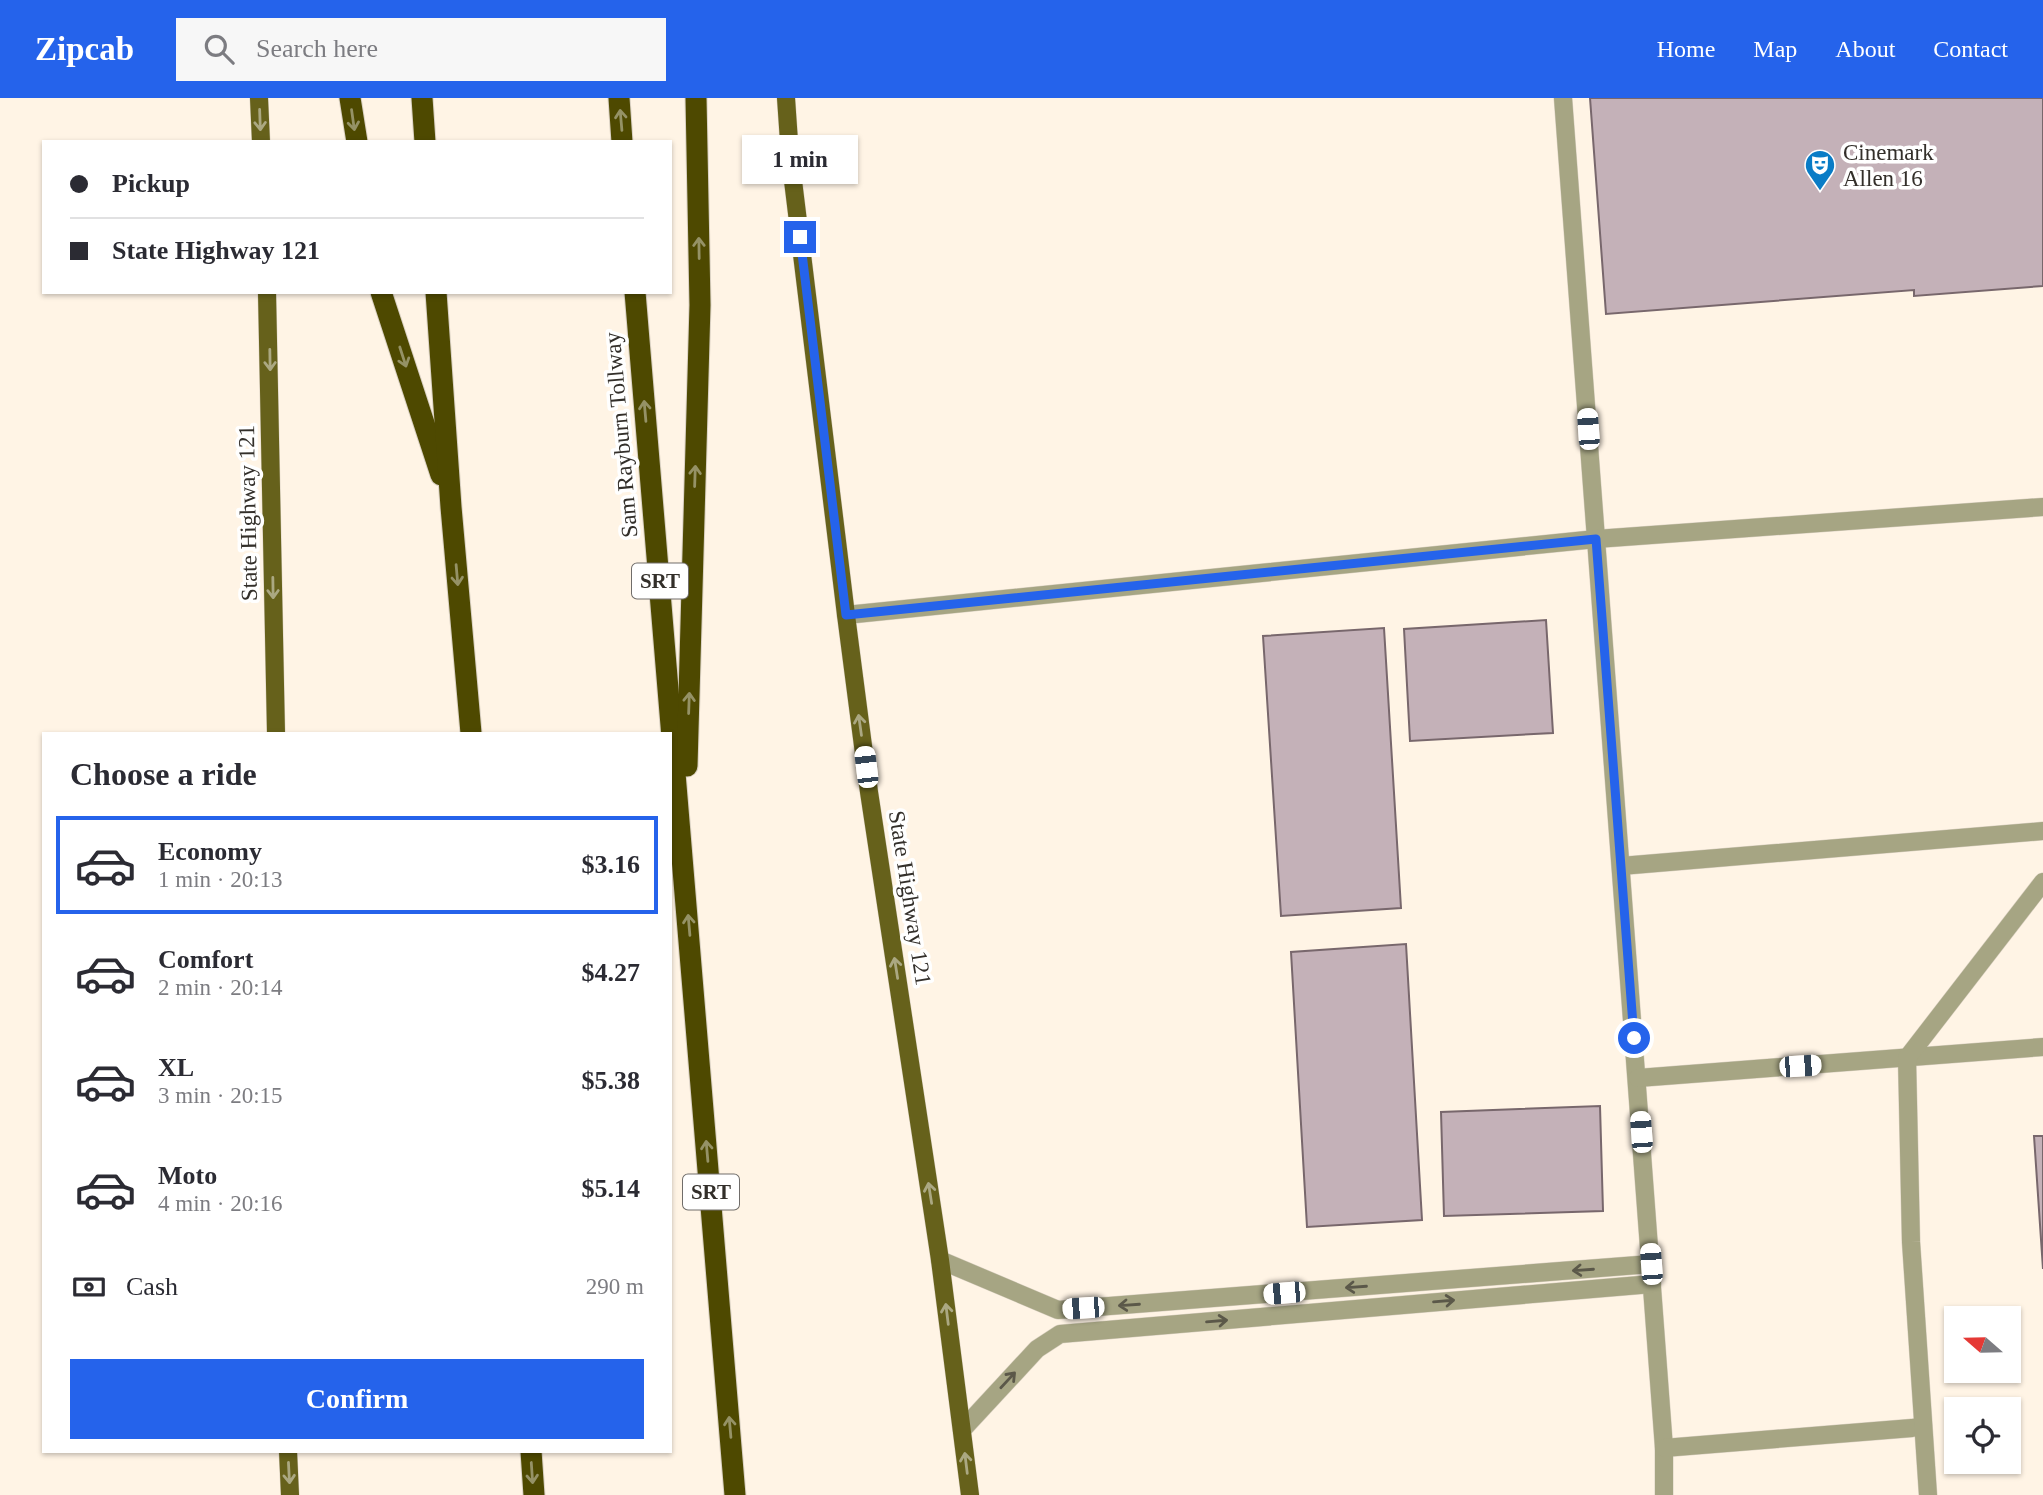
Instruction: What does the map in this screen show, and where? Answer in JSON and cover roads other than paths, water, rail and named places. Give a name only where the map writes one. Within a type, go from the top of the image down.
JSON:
[{"type":"highway","points":[[350,98],[356,140]]},
{"type":"highway","points":[[422,98],[425,140]]},
{"type":"highway","points":[[619,98],[622,140]]},
{"type":"highway","points":[[684,869],[700,304],[696,98]]},
{"type":"highway","points":[[383,294],[451,507]]},
{"type":"highway","points":[[436,294],[471,732]]},
{"type":"highway","name":"Sam Rayburn Tollway","points":[[635,294],[735,1495]]},
{"type":"highway","points":[[531,1453],[534,1495]]},
{"type":"main road","points":[[259,98],[261,140]]},
{"type":"main road","name":"State Highway 121","points":[[786,98],[790,156],[869,792],[940,1260],[970,1495]]},
{"type":"main road","name":"State Highway 121","points":[[267,294],[276,732]]},
{"type":"main road","points":[[288,1453],[290,1495]]},
{"type":"lane","points":[[1563,98],[1638,1079],[1664,1448],[1664,1495]]},
{"type":"lane","points":[[846,615],[1596,539],[2043,507]]},
{"type":"lane","points":[[1621,866],[2043,831]]},
{"type":"lane","points":[[1928,1495],[1911,1242],[1907,1058],[2043,882]]},
{"type":"lane","points":[[1638,1079],[2043,1047]]},
{"type":"lane","points":[[940,1260],[1058,1310],[1651,1264]]},
{"type":"lane","points":[[962,1430],[1037,1349],[1060,1334],[1652,1284]]},
{"type":"lane","points":[[1664,1448],[1923,1426]]},
{"type":"place","name":"Cinemark Allen 16","points":[[1820,192]]}]
